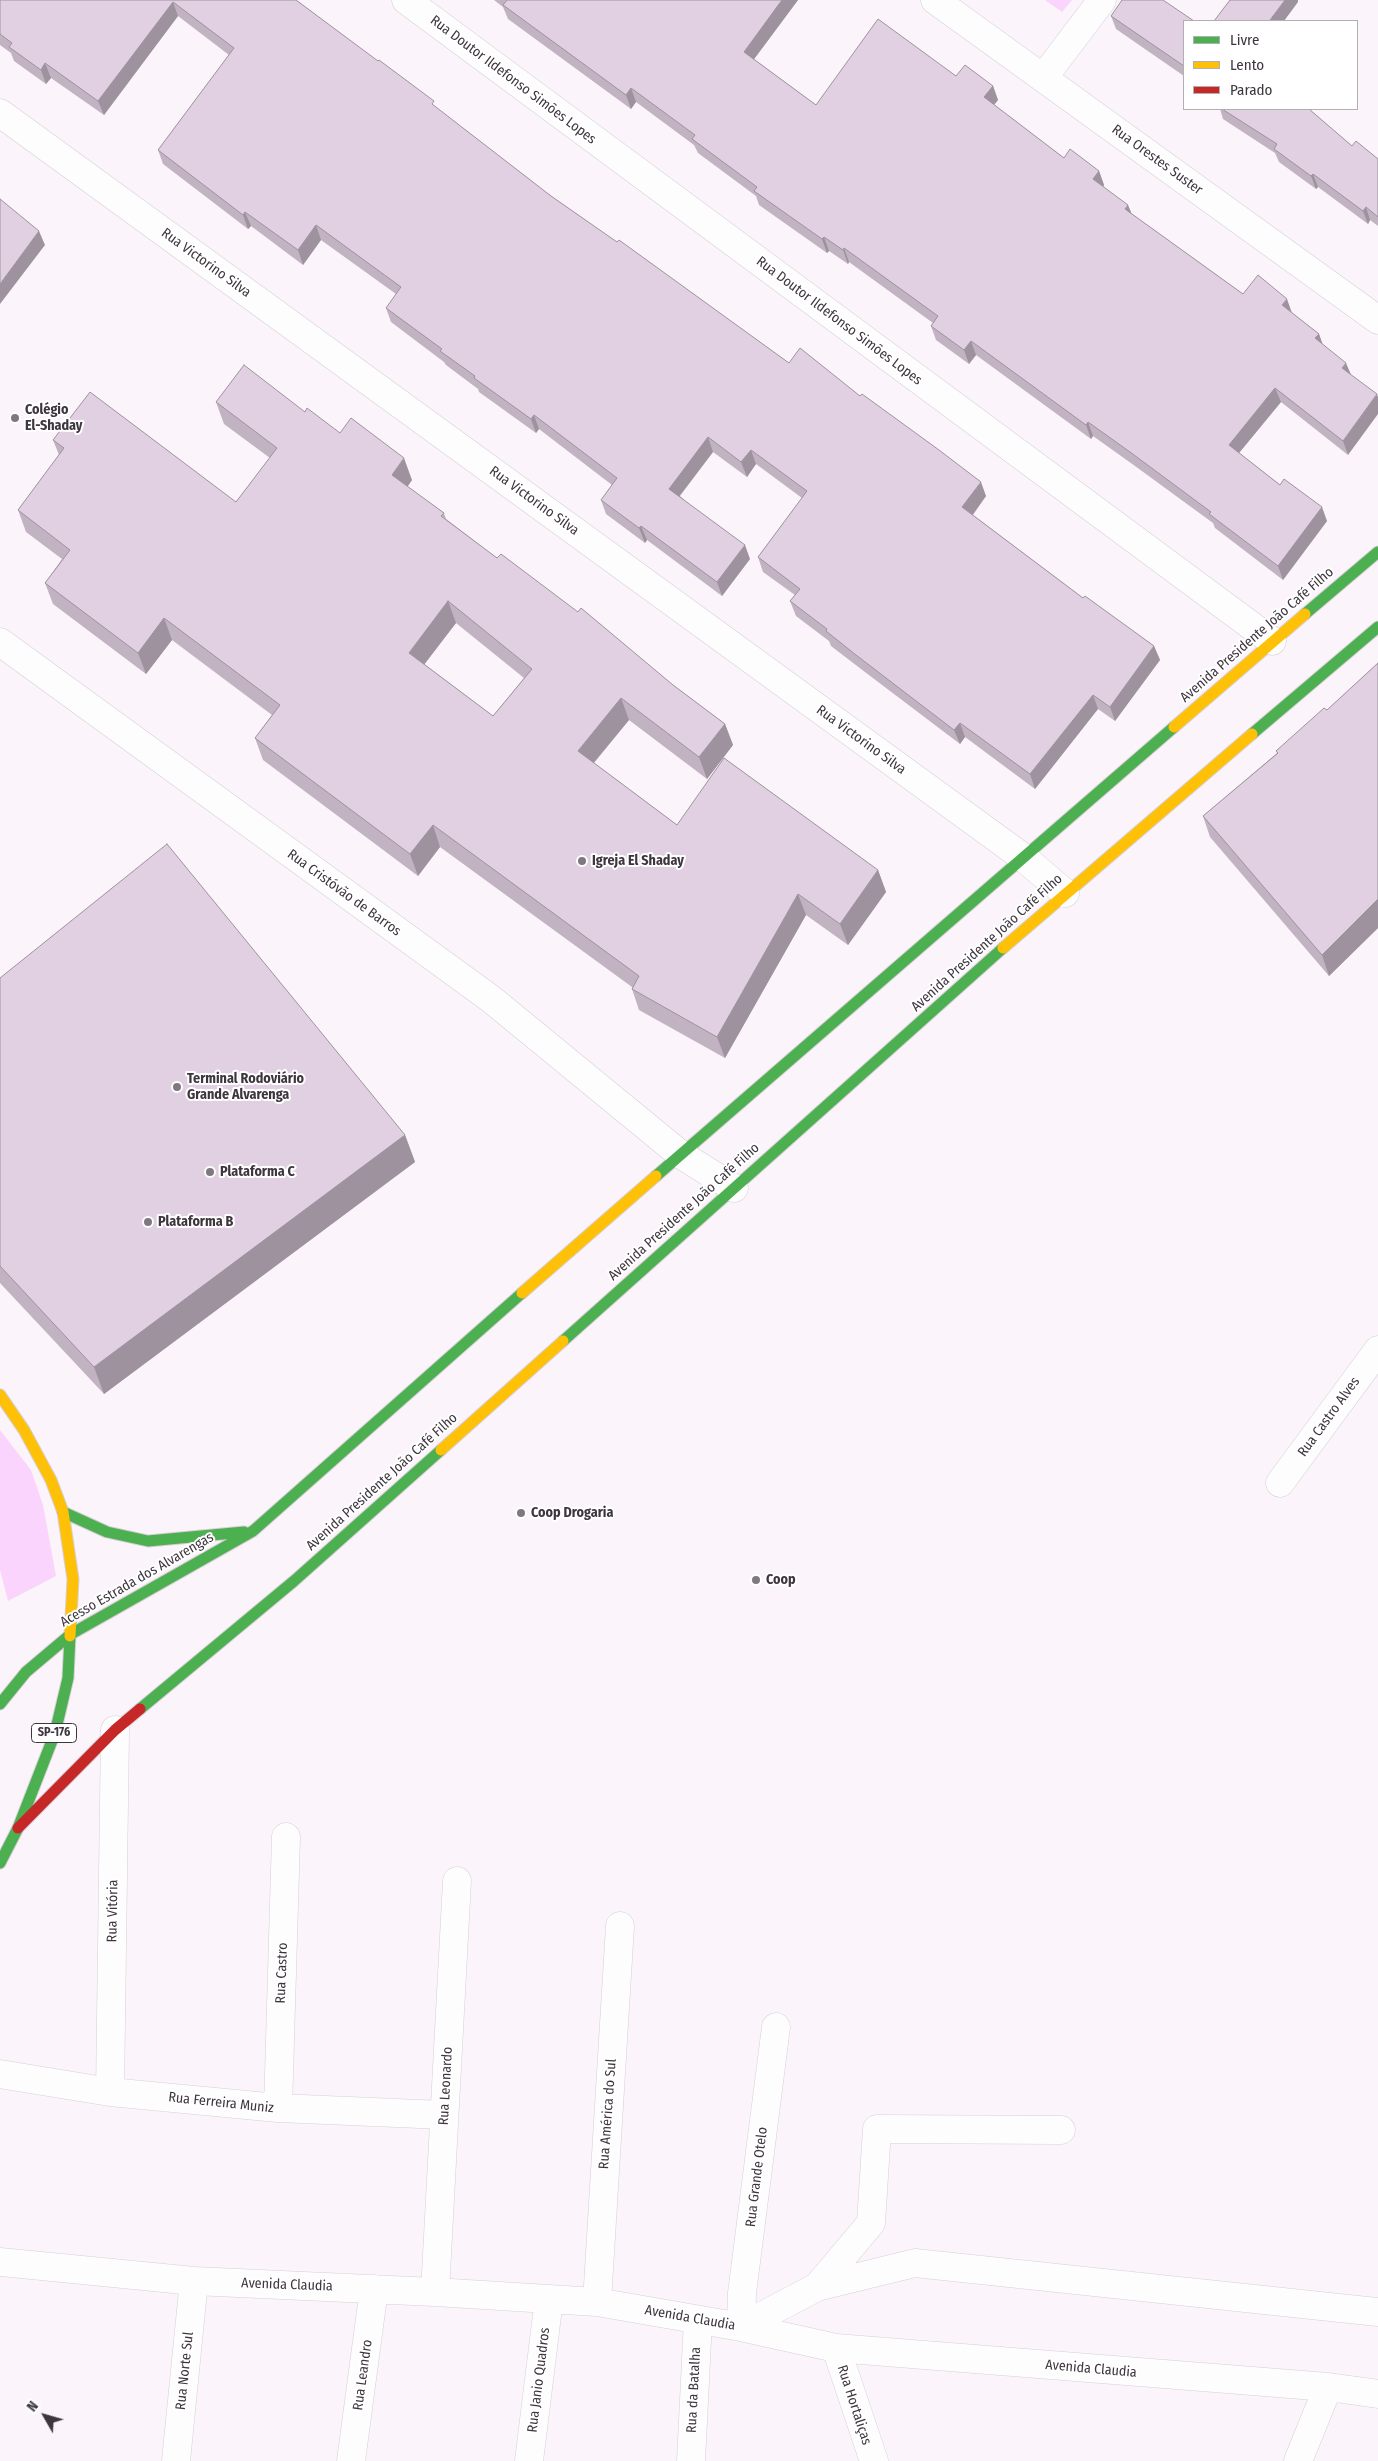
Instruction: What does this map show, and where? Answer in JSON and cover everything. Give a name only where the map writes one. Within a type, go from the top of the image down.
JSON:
[{"type":"main road","name":"Avenida Presidente João Café Filho","points":[[252,1531],[680,1154],[1024,858],[1272,641],[1378,552]]},
{"type":"main road","name":"Avenida Presidente João Café Filho","points":[[18,1828],[115,1730],[294,1580],[1065,893],[1378,627]]},
{"type":"main road","name":"SP-176","points":[[0,1395],[24,1430],[51,1480],[63,1512],[73,1579],[68,1678],[63,1705],[18,1828],[0,1863]]},
{"type":"main road","points":[[63,1512],[107,1532],[148,1541],[252,1531]]},
{"type":"main road","name":"Acesso Estrada dos Alvarengas","points":[[0,1704],[26,1672],[71,1634],[252,1531]]},
{"type":"street","name":"Rua Doutor Ildefonso Simões Lopes","points":[[406,0],[1272,641]]},
{"type":"street","name":"Rua Orestes Suster","points":[[935,0],[1378,320]]},
{"type":"street","points":[[1043,78],[1102,0]]},
{"type":"street","name":"Rua Victorino Silva","points":[[0,113],[1024,858],[1065,893]]},
{"type":"street","name":"Rua Cristóvão de Barros","points":[[0,642],[491,1000],[680,1154],[734,1188]]},
{"type":"street","name":"Rua Castro Alves","points":[[1280,1483],[1378,1350]]},
{"type":"street","name":"Rua Vitória","points":[[110,2092],[115,1730]]},
{"type":"street","name":"Rua Castro","points":[[278,2108],[286,1837]]},
{"type":"street","name":"Rua Leonardo","points":[[435,2292],[457,1880]]},
{"type":"street","name":"Rua América do Sul","points":[[597,2302],[620,1926]]},
{"type":"street","name":"Rua Grande Otelo","points":[[741,2327],[744,2283],[776,2027]]},
{"type":"street","name":"Rua Ferreira Muniz","points":[[0,2074],[110,2092],[278,2108],[444,2115]]},
{"type":"street","points":[[817,2287],[871,2223],[877,2129],[1060,2130]]},
{"type":"street","name":"Avenida Claudia","points":[[0,2262],[194,2281],[435,2292],[597,2302],[741,2327],[836,2348],[1328,2388],[1378,2394]]},
{"type":"street","points":[[741,2327],[817,2287],[915,2263],[1378,2312]]},
{"type":"street","name":"Rua Norte Sul","points":[[176,2461],[194,2281]]},
{"type":"street","name":"Rua Leandro","points":[[351,2461],[374,2289]]},
{"type":"street","name":"Rua Janio Quadros","points":[[528,2461],[548,2299]]},
{"type":"street","name":"Rua da Batalha","points":[[691,2461],[698,2320]]},
{"type":"street","name":"Rua Hortaliças","points":[[836,2348],[871,2458]]},
{"type":"street","points":[[1298,2461],[1328,2388]]},
{"type":"shaded area","points":[[1045,0],[1072,0],[1062,12]]},
{"type":"shaded area","points":[[0,1430],[31,1470],[43,1505],[56,1576],[8,1601],[0,1570]]},
{"type":"building","points":[[0,0],[296,0],[434,101],[432,104],[551,196],[617,242],[619,240],[789,363],[800,348],[860,396],[862,394],[939,450],[981,482],[962,507],[1083,598],[1085,596],[1154,646],[1110,707],[1093,695],[1030,774],[960,723],[954,730],[856,655],[826,631],[827,629],[790,601],[800,589],[758,557],[807,491],[751,450],[741,462],[708,437],[669,489],[745,545],[717,582],[641,526],[639,528],[601,500],[617,478],[534,415],[531,419],[474,378],[475,376],[440,351],[442,349],[386,308],[401,287],[316,225],[298,250],[245,212],[243,215],[158,150],[234,48],[173,2],[98,101],[45,63],[41,70],[9,47],[12,43],[0,34]]},
{"type":"building","points":[[507,0],[782,0],[744,52],[816,105],[878,19],[956,76],[965,65],[993,86],[984,97],[1064,158],[1070,149],[1099,171],[1093,179],[1128,205],[1125,209],[1243,294],[1258,275],[1287,299],[1282,305],[1319,334],[1315,338],[1346,363],[1342,368],[1377,394],[1343,441],[1275,388],[1229,445],[1280,485],[1284,479],[1322,507],[1278,566],[1209,514],[1211,512],[1130,452],[1088,422],[1086,425],[971,341],[964,350],[931,326],[938,316],[844,248],[843,250],[824,237],[822,239],[754,191],[757,187],[692,139],[695,135],[631,88],[626,95],[503,5]]},
{"type":"building","points":[[1122,0],[1163,0],[1193,20],[1183,20],[1183,65],[1111,16]]},
{"type":"building","points":[[1230,0],[1285,0],[1270,20],[1215,20]]},
{"type":"building","points":[[1224,110],[1310,110],[1352,146],[1356,141],[1378,159],[1378,217],[1366,207],[1363,211],[1313,174],[1311,176],[1274,149],[1277,144]]},
{"type":"building","points":[[0,199],[39,231],[0,284]]},
{"type":"building","points":[[244,365],[305,412],[307,408],[340,433],[351,418],[404,458],[392,475],[444,513],[441,516],[497,558],[501,554],[578,612],[581,608],[673,685],[725,724],[699,757],[621,698],[578,751],[677,825],[724,758],[878,870],[840,924],[798,894],[717,1037],[632,989],[639,976],[433,825],[410,854],[255,738],[280,705],[164,618],[138,653],[45,583],[70,550],[18,510],[64,448],[53,440],[90,392],[236,502],[277,448],[216,402]],"holes":[[[448,601],[532,669],[493,716],[409,653]]]},
{"type":"building","points":[[1378,663],[1378,899],[1322,955],[1203,816],[1278,753],[1276,751],[1324,708],[1327,710]]},
{"type":"building","name":"Terminal Rodoviário Grande Alvarenga","points":[[167,844],[405,1135],[94,1367],[0,1266],[0,978]]},
{"type":"traffic: fast","points":[[1305,614],[1378,552]]},
{"type":"traffic: fast","points":[[1252,734],[1378,627]]},
{"type":"traffic: fast","points":[[656,1176],[1174,727]]},
{"type":"traffic: fast","points":[[563,1341],[1003,948]]},
{"type":"traffic: fast","points":[[0,1704],[26,1672],[71,1634],[253,1531],[522,1293]]},
{"type":"traffic: fast","points":[[140,1709],[294,1581],[441,1450]]},
{"type":"traffic: fast","points":[[63,1512],[107,1532],[148,1541],[244,1532]]},
{"type":"traffic: fast","points":[[0,1863],[18,1828],[55,1733],[68,1678],[70,1636]]},
{"type":"traffic: slow","points":[[1174,727],[1305,614]]},
{"type":"traffic: slow","points":[[1003,948],[1252,734]]},
{"type":"traffic: slow","points":[[522,1293],[656,1176]]},
{"type":"traffic: slow","points":[[441,1450],[563,1341]]},
{"type":"traffic: slow","points":[[0,1395],[24,1430],[51,1480],[63,1512],[73,1579],[70,1636]]},
{"type":"traffic: jam","points":[[18,1828],[115,1730],[140,1709]]},
{"type":"place","name":"Colégio El-Shaday","points":[[15,418]]},
{"type":"place","name":"Igreja El Shaday","points":[[582,861]]},
{"type":"place","name":"Terminal Rodoviário Grande Alvarenga","points":[[177,1087]]},
{"type":"place","name":"Plataforma C","points":[[210,1172]]},
{"type":"place","name":"Plataforma B","points":[[148,1222]]},
{"type":"place","name":"Coop Drogaria","points":[[521,1513]]},
{"type":"place","name":"Coop","points":[[756,1580]]}]
